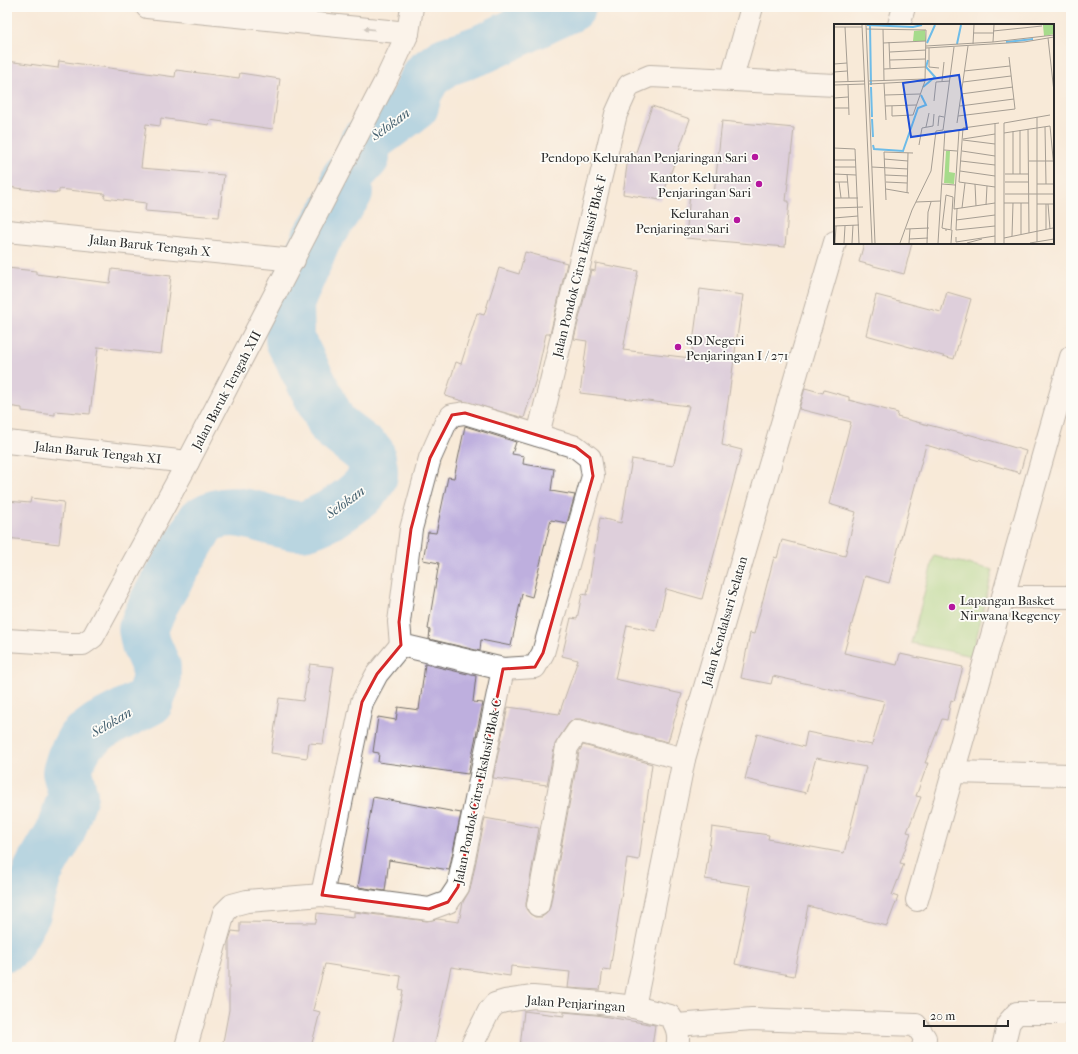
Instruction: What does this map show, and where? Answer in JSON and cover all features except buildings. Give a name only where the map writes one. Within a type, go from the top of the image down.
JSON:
[{"type":"street","points":[[147,7],[408,33]]},
{"type":"street","name":"Jalan Baruk Tengah XII","points":[[7,640],[83,644],[92,637],[188,462],[386,80],[408,33],[412,7]]},
{"type":"street","points":[[732,78],[752,7]]},
{"type":"street","points":[[899,24],[904,7]]},
{"type":"street","name":"Jalan Pondok Citra Ekslusif Blok F","points":[[538,435],[616,114],[629,85],[650,76],[732,78],[834,85]]},
{"type":"street","name":"Jalan Baruk Tengah X","points":[[7,231],[294,260]]},
{"type":"street","name":"Jalan Kendalsari Selatan","points":[[634,1007],[684,759],[834,244]]},
{"type":"street","points":[[917,900],[1070,365]]},
{"type":"street","points":[[322,895],[362,702],[377,674],[401,645],[399,622],[411,530],[430,458],[446,422],[452,415],[465,413],[576,446],[590,458],[593,476],[543,653],[535,667],[503,669],[401,645]]},
{"type":"street","name":"Jalan Baruk Tengah XI","points":[[7,442],[188,462]]},
{"type":"street","points":[[1003,597],[1071,597]]},
{"type":"street","name":"Jalan Pondok Citra Ekslusif Blok C","points":[[186,1047],[224,913],[232,905],[247,901],[322,895],[430,909],[448,902],[458,887],[503,669]]},
{"type":"street","points":[[538,905],[567,747],[578,731],[684,759]]},
{"type":"street","points":[[953,772],[1071,775]]},
{"type":"street","name":"Jalan Penjaringan","points":[[471,1047],[489,1011],[495,1004],[505,1001],[533,998],[634,1007],[670,1016],[677,1025]]},
{"type":"street","points":[[1003,1047],[1009,1022],[1017,1014],[1071,1013]]},
{"type":"street","points":[[677,1047],[677,1025],[752,1019],[916,1025],[925,1038],[923,1047]]},
{"type":"highlighted area","points":[[465,413],[576,447],[590,458],[593,476],[543,653],[535,667],[503,669],[458,887],[448,902],[429,909],[322,895],[362,702],[377,674],[401,645],[399,622],[411,529],[430,458],[452,415]]},
{"type":"green space","name":"Lapangan Basket Nirwana Regency","points":[[934,556],[993,570],[972,656],[911,643]]},
{"type":"waterway","name":"Selokan","points":[[7,946],[26,913],[38,871],[60,833],[73,795],[67,772],[71,759],[81,740],[100,726],[149,701],[156,682],[156,667],[146,644],[143,629],[154,603],[202,521],[214,515],[226,512],[250,514],[298,526],[307,525],[342,508],[363,491],[370,482],[373,475],[370,454],[333,425],[290,340],[289,303],[317,238],[348,192],[346,178],[365,157],[364,143],[414,106],[418,91],[427,75],[445,62],[482,49],[571,7]]},
{"type":"place","name":"Pendopo Kelurahan Penjaringan Sari","points":[[755,157]]},
{"type":"place","name":"Kantor Kelurahan Penjaringan Sari","points":[[759,184]]},
{"type":"place","name":"Kelurahan Penjaringan Sari","points":[[737,220]]},
{"type":"place","name":"SD Negeri Penjaringan I / 271","points":[[678,347]]},
{"type":"place","name":"Lapangan Basket Nirwana Regency","points":[[952,607]]}]
